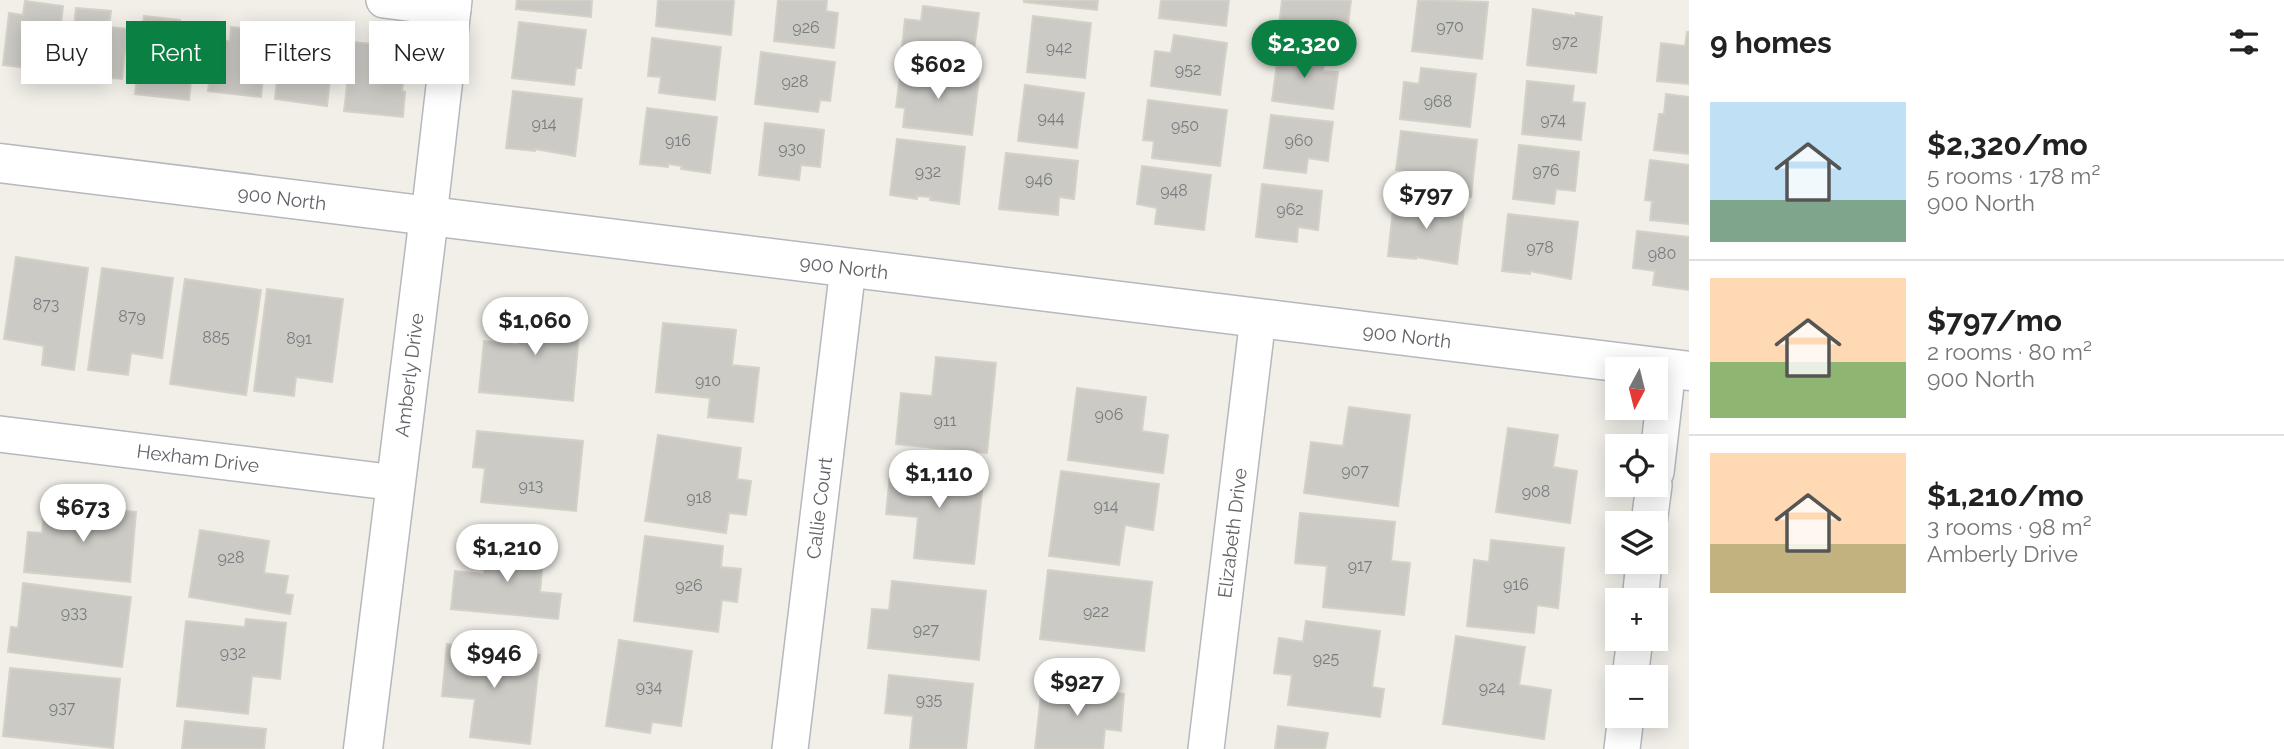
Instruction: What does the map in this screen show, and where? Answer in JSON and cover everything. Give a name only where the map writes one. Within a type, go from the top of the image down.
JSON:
[{"type":"street","points":[[384,0],[454,4]]},
{"type":"street","name":"Amberly Drive","points":[[363,749],[454,4]]},
{"type":"street","name":"900 North","points":[[0,163],[1679,370]]},
{"type":"street","name":"Callie Court","points":[[790,749],[848,268]]},
{"type":"street","name":"Elizabeth Drive","points":[[1206,749],[1258,318]]},
{"type":"street","points":[[1665,434],[1679,370]]},
{"type":"street","name":"Hexham Drive","points":[[0,434],[396,483]]},
{"type":"street","points":[[1622,749],[1625,728]]},
{"type":"building","points":[[517,0],[592,0],[591,17],[516,9]]},
{"type":"building","points":[[658,0],[734,0],[731,35],[656,26]]},
{"type":"building","points":[[778,0],[827,0],[826,11],[838,13],[834,48],[774,41]]},
{"type":"building","points":[[1024,0],[1098,0],[1097,10]]},
{"type":"building","points":[[1161,0],[1229,0],[1226,26],[1159,18]]},
{"type":"building","points":[[1282,0],[1351,0],[1346,42],[1278,34]]},
{"type":"building","points":[[1418,0],[1488,2],[1482,59],[1412,51]]},
{"type":"building","points":[[25,1],[63,6],[61,21],[21,21],[21,67],[3,65],[9,13],[23,15]]},
{"type":"building","points":[[923,6],[979,13],[972,65],[901,57],[905,19],[921,21]]},
{"type":"building","points":[[76,8],[111,11],[110,21],[75,21]]},
{"type":"building","points":[[1533,9],[1602,17],[1596,73],[1527,65]]},
{"type":"building","points":[[144,16],[180,20],[180,21],[143,21]]},
{"type":"building","points":[[1033,16],[1091,23],[1085,78],[1027,72]]},
{"type":"building","points":[[519,22],[586,30],[581,68],[576,68],[574,85],[512,78]]},
{"type":"building","points":[[112,27],[126,29],[122,79],[112,78]]},
{"type":"building","points":[[231,27],[240,28],[240,84],[262,84],[261,97],[208,91],[209,84],[226,84],[226,41],[230,41]]},
{"type":"building","points":[[1687,32],[1689,84],[1657,81],[1661,43],[1685,46]]},
{"type":"building","points":[[1174,35],[1227,43],[1220,95],[1151,86],[1155,51],[1171,53]]},
{"type":"building","points":[[652,38],[721,47],[715,100],[659,93],[661,77],[648,76]]},
{"type":"building","points":[[355,42],[369,44],[369,84],[403,84],[403,117],[344,111],[347,84],[355,84]]},
{"type":"building","points":[[1279,48],[1325,54],[1323,71],[1338,72],[1333,109],[1272,101]]},
{"type":"building","points":[[761,52],[835,62],[830,101],[820,100],[818,112],[755,104]]},
{"type":"building","points":[[1421,68],[1476,74],[1470,127],[1400,119],[1404,82],[1419,84]]},
{"type":"building","points":[[901,69],[979,78],[972,135],[903,127],[905,108],[896,107]]},
{"type":"building","points":[[1527,81],[1574,86],[1572,102],[1585,103],[1581,140],[1522,134]]},
{"type":"building","points":[[136,84],[191,84],[189,100],[135,94]]},
{"type":"building","points":[[277,84],[330,84],[327,106],[275,99]]},
{"type":"building","points":[[1025,85],[1084,93],[1077,148],[1018,141]]},
{"type":"building","points":[[513,91],[582,99],[575,156],[535,149],[506,148]]},
{"type":"building","points":[[1666,94],[1689,97],[1689,154],[1654,150],[1659,114],[1664,114]]},
{"type":"building","points":[[1148,100],[1227,110],[1220,166],[1152,158],[1154,141],[1143,140]]},
{"type":"building","points":[[647,108],[717,117],[710,173],[681,169],[682,166],[668,164],[668,167],[640,164]]},
{"type":"building","points":[[1271,115],[1333,122],[1328,161],[1308,158],[1306,173],[1264,168]]},
{"type":"building","points":[[765,123],[824,130],[820,167],[801,165],[799,180],[759,175]]},
{"type":"building","points":[[1401,131],[1477,140],[1471,197],[1401,189],[1403,171],[1396,170]]},
{"type":"building","points":[[897,139],[965,147],[959,204],[930,200],[931,197],[917,196],[917,199],[890,195]]},
{"type":"building","points":[[1519,145],[1579,152],[1575,191],[1556,189],[1554,204],[1513,199]]},
{"type":"building","points":[[1006,153],[1078,161],[1074,199],[1059,197],[1058,215],[999,209]]},
{"type":"building","points":[[1650,160],[1689,165],[1689,224],[1650,220],[1652,201],[1645,200]]},
{"type":"building","points":[[1142,166],[1211,175],[1204,230],[1155,224],[1157,208],[1137,204]]},
{"type":"building","points":[[1262,184],[1322,191],[1318,230],[1298,227],[1297,242],[1256,237]]},
{"type":"building","points":[[1394,199],[1464,208],[1457,264],[1416,257],[1388,256]]},
{"type":"building","points":[[1508,214],[1578,222],[1571,279],[1530,271],[1530,274],[1502,271]]},
{"type":"building","points":[[1637,231],[1689,237],[1689,290],[1653,285],[1655,271],[1633,268]]},
{"type":"building","points":[[16,257],[88,268],[74,370],[42,365],[44,346],[4,339]]},
{"type":"building","points":[[102,268],[173,278],[162,358],[131,353],[128,375],[88,370]]},
{"type":"building","points":[[185,279],[261,290],[246,395],[170,384]]},
{"type":"building","points":[[267,289],[343,299],[332,382],[296,377],[294,396],[254,391]]},
{"type":"building","points":[[521,306],[581,312],[573,401],[479,392],[484,341],[518,345]]},
{"type":"building","points":[[663,323],[736,330],[732,365],[759,368],[753,422],[708,417],[710,398],[656,392]]},
{"type":"building","points":[[936,357],[996,363],[987,453],[896,444],[901,393],[932,396]]},
{"type":"building","points":[[1077,388],[1146,397],[1142,431],[1168,435],[1163,473],[1068,460]]},
{"type":"building","points":[[1349,407],[1410,415],[1398,506],[1304,493],[1311,442],[1343,446]]},
{"type":"building","points":[[1508,428],[1558,435],[1553,467],[1577,471],[1570,523],[1496,512]]},
{"type":"building","points":[[477,431],[583,441],[576,511],[481,502],[485,468],[473,467]]},
{"type":"building","points":[[658,435],[741,448],[737,479],[751,481],[746,515],[729,513],[726,533],[645,521]]},
{"type":"building","points":[[891,465],[984,474],[974,564],[914,558],[918,517],[886,514]]},
{"type":"building","points":[[1061,471],[1159,484],[1153,530],[1125,525],[1119,565],[1049,556]]},
{"type":"building","points":[[45,504],[136,512],[130,582],[24,572],[28,532],[42,533]]},
{"type":"building","points":[[1300,513],[1395,522],[1391,561],[1410,563],[1404,615],[1323,607],[1327,566],[1295,563]]},
{"type":"building","points":[[200,530],[269,541],[264,573],[288,576],[285,594],[293,595],[290,614],[189,597]]},
{"type":"building","points":[[645,536],[723,546],[721,567],[741,569],[737,602],[722,600],[718,632],[634,621]]},
{"type":"building","points":[[1491,540],[1564,548],[1558,608],[1537,605],[1534,633],[1467,626],[1474,560],[1489,562]]},
{"type":"building","points":[[487,542],[544,548],[540,592],[561,594],[558,619],[451,609],[455,571],[484,574]]},
{"type":"building","points":[[1048,570],[1152,582],[1144,651],[1040,639]]},
{"type":"building","points":[[892,581],[986,591],[979,660],[868,648],[872,609],[889,610]]},
{"type":"building","points":[[23,583],[131,597],[122,667],[8,652],[11,627],[18,628]]},
{"type":"building","points":[[246,619],[286,623],[280,679],[252,676],[248,714],[177,706],[186,621],[245,627]]},
{"type":"building","points":[[1306,621],[1380,631],[1372,687],[1384,689],[1380,717],[1288,705],[1292,675],[1274,673],[1279,638],[1303,642]]},
{"type":"building","points":[[1456,636],[1525,647],[1519,685],[1551,690],[1544,739],[1443,724]]},
{"type":"building","points":[[619,640],[692,651],[681,726],[652,722],[650,733],[606,726]]},
{"type":"building","points":[[447,644],[540,655],[530,744],[470,737],[475,699],[442,696]]},
{"type":"building","points":[[10,668],[120,679],[113,748],[3,736]]},
{"type":"building","points":[[889,675],[973,684],[966,749],[910,749],[913,716],[885,713]]},
{"type":"building","points":[[1042,685],[1124,694],[1121,731],[1105,729],[1103,749],[1035,749]]},
{"type":"building","points":[[185,721],[266,729],[264,749],[182,749]]},
{"type":"building","points":[[1278,726],[1328,733],[1325,749],[1275,749]]}]
